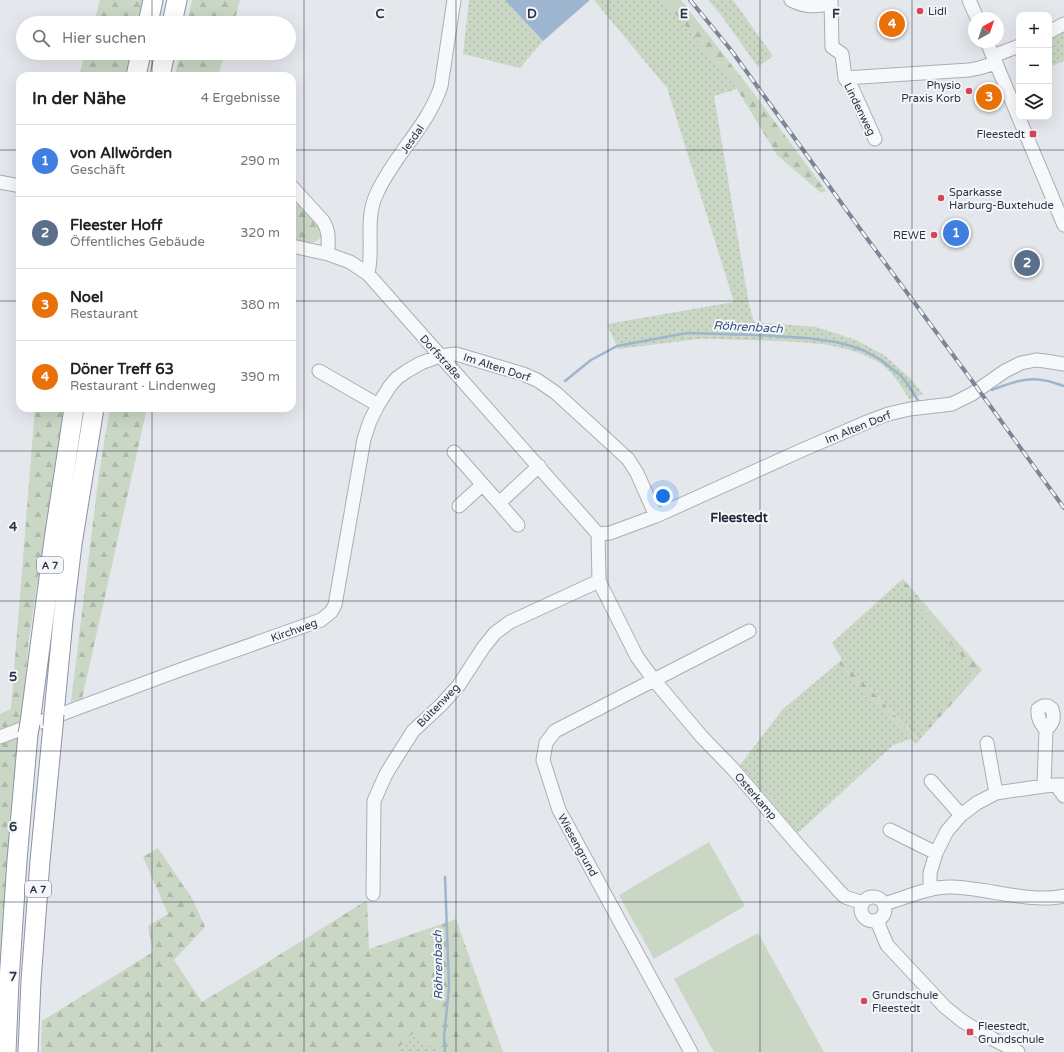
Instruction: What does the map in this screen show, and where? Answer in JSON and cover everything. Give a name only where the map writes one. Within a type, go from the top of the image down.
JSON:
[{"type":"highway","points":[[150,16],[153,0]]},
{"type":"highway","points":[[174,16],[178,0]]},
{"type":"highway","points":[[137,72],[139,60]]},
{"type":"highway","points":[[161,72],[163,60]]},
{"type":"highway","name":"A 7","points":[[6,1052],[17,860],[29,728],[53,548],[73,412]]},
{"type":"highway","name":"A 7","points":[[28,1052],[31,981],[63,620],[93,412]]},
{"type":"street","name":"Jesdal","points":[[368,274],[370,258],[370,213],[376,194],[387,174],[430,113],[438,98],[454,0]]},
{"type":"street","points":[[791,0],[801,5],[810,6],[831,2]]},
{"type":"street","points":[[972,1],[975,12]]},
{"type":"street","name":"Lindenweg","points":[[831,2],[832,47],[842,54],[845,78],[852,88],[876,139]]},
{"type":"street","points":[[1052,30],[1064,24]]},
{"type":"street","points":[[989,48],[1059,198],[1064,225]]},
{"type":"street","name":"Lindenweg","points":[[845,78],[969,70],[979,68],[1016,48]]},
{"type":"street","points":[[0,182],[16,185]]},
{"type":"street","points":[[296,191],[327,227],[328,254]]},
{"type":"street","name":"Dorfstraße","points":[[296,247],[328,254],[350,262],[368,274],[598,534]]},
{"type":"street","name":"Im Alten Dorf","points":[[440,356],[456,354],[523,374],[537,380],[556,393],[628,459],[637,473],[656,516]]},
{"type":"street","name":"Kirchweg","points":[[0,736],[321,620],[332,612],[335,605],[364,439],[370,421],[378,405],[397,378],[421,363],[440,356]]},
{"type":"street","name":"Im Alten Dorf","points":[[598,534],[610,533],[656,516],[888,414],[910,409],[952,404],[972,394],[1005,371],[1021,363],[1036,360],[1048,361],[1063,365]]},
{"type":"street","points":[[319,372],[378,405]]},
{"type":"street","points":[[454,452],[518,525]]},
{"type":"street","points":[[499,503],[539,466]]},
{"type":"street","points":[[459,506],[482,485]]},
{"type":"street","name":"Osterkamp","points":[[598,534],[599,581],[637,656],[654,680],[702,737],[734,770],[839,891],[845,896],[863,903]]},
{"type":"street","name":"Bültenweg","points":[[373,894],[374,801],[386,774],[413,731],[442,705],[459,685],[494,633],[510,622],[599,581]]},
{"type":"street","points":[[654,680],[749,631]]},
{"type":"street","name":"Wiesengrund","points":[[654,680],[555,731],[546,743],[543,760],[559,810],[691,1052]]},
{"type":"street","points":[[1046,730],[1055,785],[1064,796]]},
{"type":"street","points":[[987,743],[996,793]]},
{"type":"street","points":[[930,782],[961,815]]},
{"type":"street","points":[[930,890],[930,873],[936,853],[947,830],[961,815],[977,803],[996,793],[1055,785]]},
{"type":"street","points":[[890,830],[936,853]]},
{"type":"street","points":[[884,904],[930,890],[950,887],[972,888],[1029,898],[1058,898],[1064,896]]},
{"type":"street","points":[[876,897],[884,904],[884,914],[877,921],[870,921],[864,917],[861,910],[866,899],[876,897]]},
{"type":"street","points":[[877,921],[887,945],[945,1007],[967,1024],[1018,1052]]},
{"type":"green space","points":[[100,0],[143,0],[140,16],[96,16]]},
{"type":"green space","points":[[192,0],[240,0],[236,16],[189,16]]},
{"type":"green space","points":[[469,0],[505,0],[543,41],[520,68],[463,54]]},
{"type":"green space","points":[[594,0],[664,0],[737,89],[714,96],[749,305],[754,322],[816,327],[856,340],[884,355],[911,379],[923,394],[909,399],[896,379],[883,365],[864,355],[832,346],[798,342],[705,339],[618,349],[607,324],[734,302],[667,88]]},
{"type":"green space","points":[[664,0],[681,0],[752,91],[826,191],[821,193],[777,155],[737,89]]},
{"type":"green space","points":[[708,0],[733,0],[773,56],[758,67],[721,15]]},
{"type":"green space","points":[[1064,31],[1064,61],[1052,66],[1052,48],[1052,37]]},
{"type":"green space","points":[[83,60],[129,60],[126,72],[80,72]]},
{"type":"green space","points":[[178,60],[223,60],[219,72],[176,72]]},
{"type":"green space","points":[[301,201],[320,222],[322,235],[316,241],[308,243],[296,240],[296,205]]},
{"type":"green space","points":[[35,412],[63,412],[29,638],[0,974],[0,714],[11,709]]},
{"type":"green space","points":[[109,412],[146,412],[82,699],[71,702],[99,473]]},
{"type":"green space","points":[[903,579],[982,670],[916,744],[838,663],[842,659],[917,739],[975,672],[899,582]]},
{"type":"green space","points":[[899,582],[975,672],[918,739],[842,659],[832,643]]},
{"type":"green space","points":[[838,663],[911,739],[893,745],[798,833],[740,765],[783,709]]},
{"type":"green space","points":[[709,842],[745,906],[654,959],[619,895]]},
{"type":"green space","points":[[158,848],[193,900],[205,927],[174,960],[202,1002],[367,900],[369,949],[456,919],[503,1052],[439,1052],[413,1033],[394,1052],[41,1052],[42,1021],[153,952],[148,926],[168,914],[143,857]]},
{"type":"green space","points":[[758,933],[824,1052],[714,1052],[674,979]]},
{"type":"green space","points":[[413,1032],[439,1052],[394,1052]]},
{"type":"water","points":[[505,0],[590,0],[543,41]]},
{"type":"waterway","name":"Röhrenbach","points":[[565,381],[591,360],[617,346],[687,333],[807,338],[836,342],[851,346],[865,351],[881,360],[900,375],[919,402]]},
{"type":"waterway","name":"Röhrenbach","points":[[992,390],[1004,385],[1029,379],[1045,380],[1064,386]]},
{"type":"waterway","name":"Röhrenbach","points":[[445,877],[449,987],[444,1037],[445,1052]]},
{"type":"railway","points":[[690,0],[731,50],[1064,508]]},
{"type":"place","name":"Lidl","points":[[920,11]]},
{"type":"place","name":"Döner Treff 63","points":[[892,24]]},
{"type":"place","name":"Physio Praxis Korb","points":[[969,91]]},
{"type":"place","name":"Noel","points":[[989,97]]},
{"type":"place","name":"Fleestedt","points":[[1033,134]]},
{"type":"place","name":"Sparkasse Harburg-Buxtehude","points":[[941,198]]},
{"type":"place","name":"von Allwörden","points":[[956,233]]},
{"type":"place","name":"REWE","points":[[934,235]]},
{"type":"place","name":"Fleester Hoff","points":[[1027,263]]},
{"type":"place","name":"Grundschule Fleestedt","points":[[864,1001]]},
{"type":"place","name":"Fleestedt, Grundschule","points":[[970,1032]]},
{"type":"district","name":"Fleestedt","points":[[739,517]]}]
